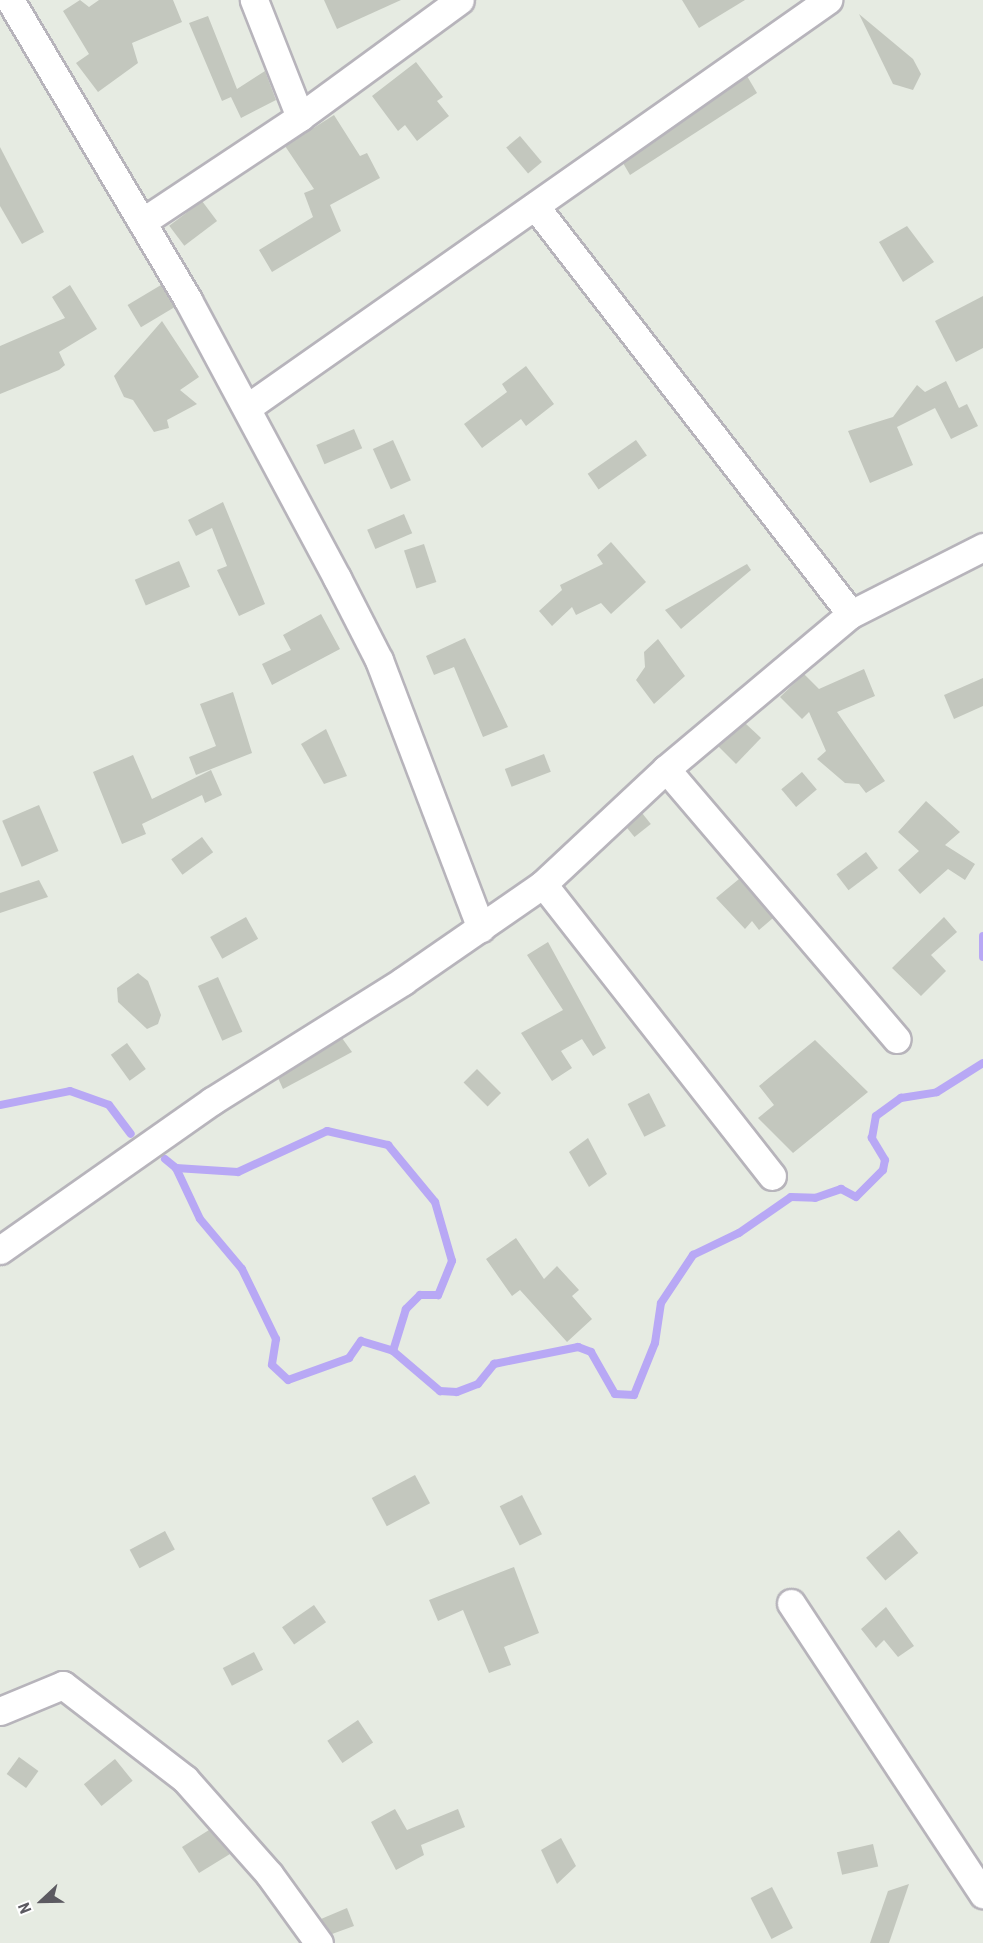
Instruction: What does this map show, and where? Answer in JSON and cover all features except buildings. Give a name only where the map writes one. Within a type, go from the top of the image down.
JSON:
[{"type":"street","points":[[10,0],[142,222],[248,407],[379,660],[481,928]]},
{"type":"street","points":[[254,0],[300,117]]},
{"type":"street","points":[[142,222],[300,117],[460,0]]},
{"type":"street","points":[[248,407],[828,0]]},
{"type":"street","points":[[535,206],[851,614]]},
{"type":"street","points":[[0,1250],[212,1101],[481,928],[543,884],[666,769],[851,614],[983,547]]},
{"type":"street","points":[[666,769],[897,1039]]},
{"type":"street","points":[[543,884],[772,1176]]},
{"type":"street","points":[[791,1603],[983,1894]]},
{"type":"street","points":[[0,1711],[63,1685],[185,1779],[270,1874],[320,1943]]},
{"type":"waterway","points":[[983,936],[983,957]]},
{"type":"waterway","points":[[176,1168],[238,1172],[327,1131],[388,1145],[435,1202],[452,1261],[438,1295],[420,1295],[406,1309],[393,1351],[440,1391],[457,1392],[478,1384],[494,1364],[578,1347],[591,1352],[615,1394],[634,1395],[655,1343],[661,1303],[693,1255],[739,1233],[791,1197],[815,1198],[841,1189],[856,1197],[883,1170],[885,1160],[872,1138],[876,1116],[901,1098],[937,1092],[983,1063]]},
{"type":"waterway","points":[[0,1105],[70,1091],[109,1105],[131,1134]]},
{"type":"waterway","points":[[165,1159],[176,1168],[200,1219],[242,1269],[276,1339],[272,1365],[288,1380],[349,1358],[361,1341],[393,1351]]}]
